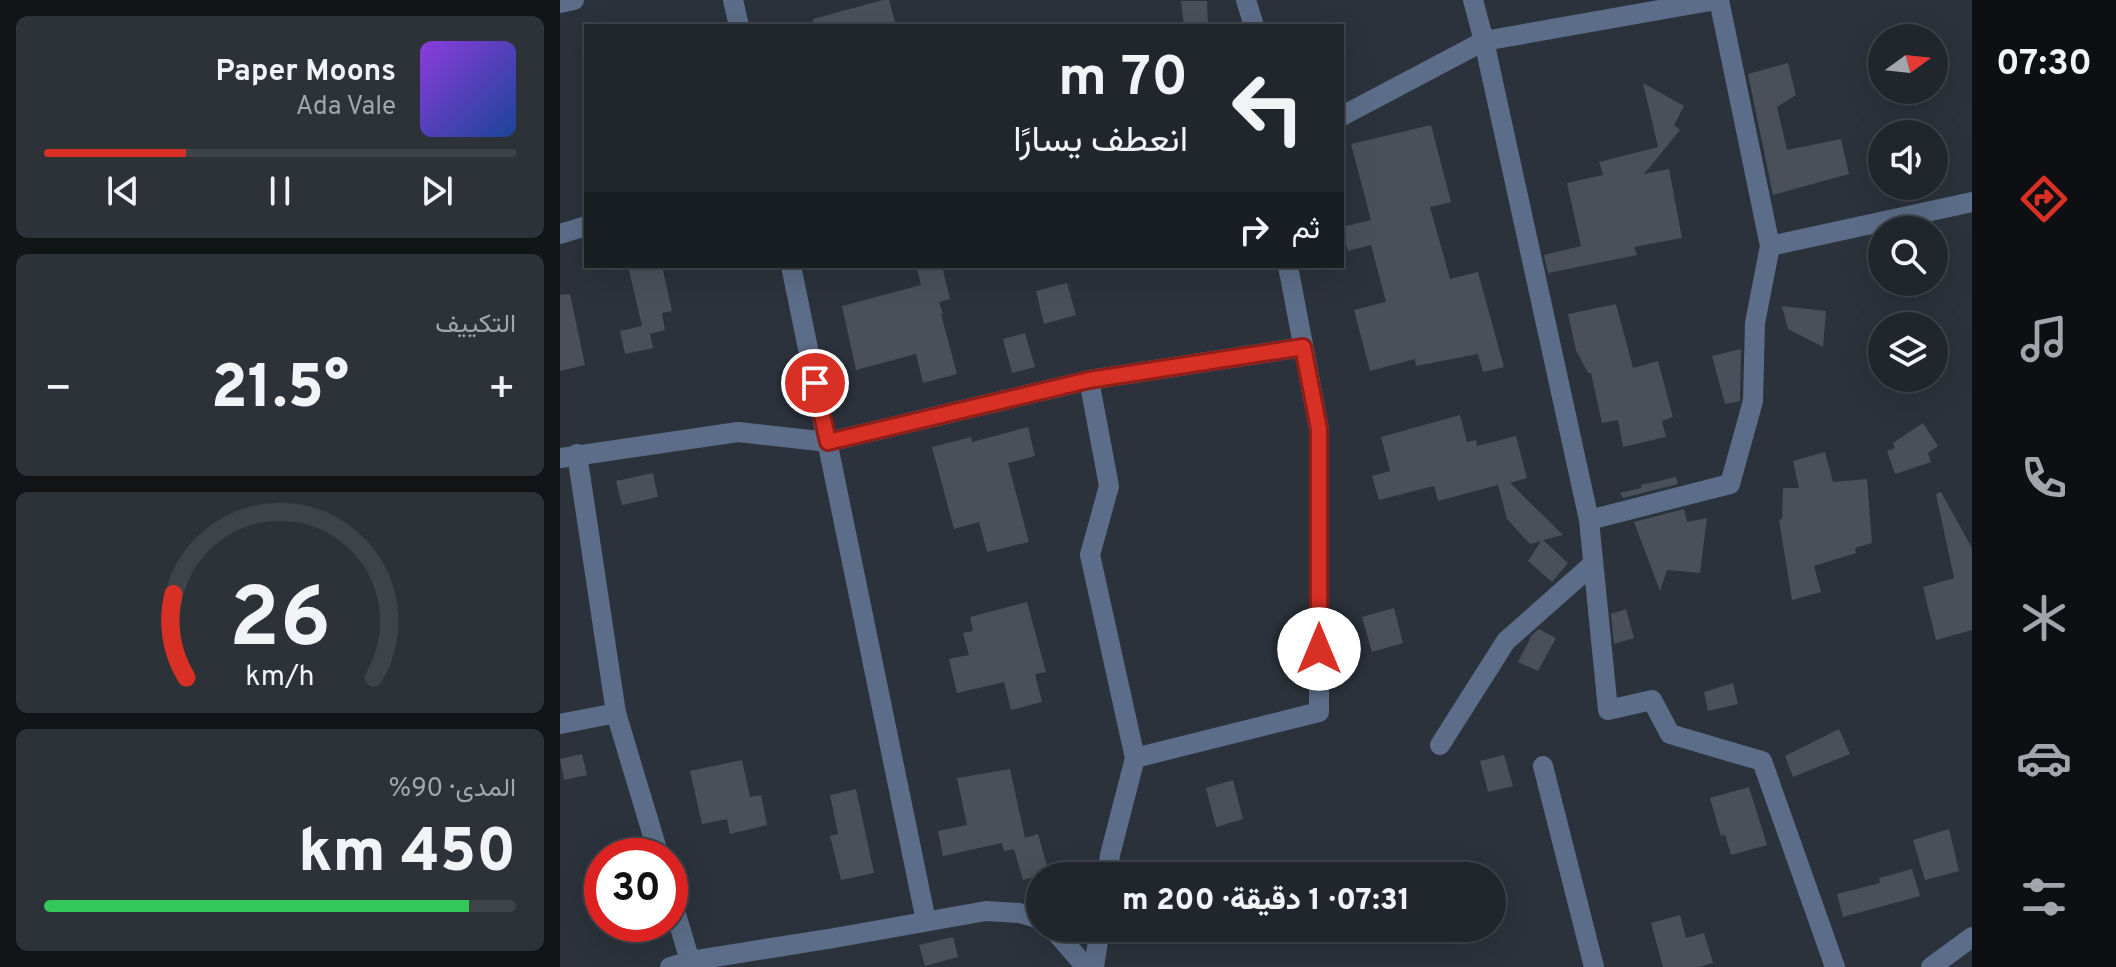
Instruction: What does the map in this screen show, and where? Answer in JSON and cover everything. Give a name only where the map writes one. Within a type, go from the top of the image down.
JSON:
[{"type":"street","points":[[560,3],[574,0]]},
{"type":"street","points":[[733,0],[739,24]]},
{"type":"street","points":[[1246,0],[1253,24]]},
{"type":"street","points":[[1473,0],[1589,520],[1608,710],[1652,700],[1670,734],[1762,761],[1835,967]]},
{"type":"street","points":[[1344,115],[1484,41],[1718,0],[1770,246],[1755,323],[1753,401],[1730,484],[1589,520]]},
{"type":"street","points":[[1770,246],[1972,202]]},
{"type":"street","points":[[560,234],[584,227]]},
{"type":"street","points":[[791,268],[926,921]]},
{"type":"street","points":[[1135,758],[1319,712],[1319,429],[1288,268]]},
{"type":"street","points":[[654,838],[616,713],[568,456],[738,432],[828,442],[1089,380],[1303,347]]},
{"type":"street","points":[[1089,380],[1109,486],[1090,555],[1135,758],[1109,862]]},
{"type":"street","points":[[1440,745],[1506,641],[1593,564]]},
{"type":"street","points":[[560,724],[616,713]]},
{"type":"street","points":[[1543,766],[1594,967]]},
{"type":"street","points":[[677,942],[680,964],[986,911],[1026,915]]},
{"type":"street","points":[[1931,967],[1972,937]]},
{"type":"street","points":[[1065,942],[1086,967]]},
{"type":"street","points":[[1094,967],[1098,942]]},
{"type":"building","points":[[889,0],[895,24],[814,24],[813,19]]},
{"type":"building","points":[[1181,1],[1207,1],[1208,24],[1184,24]]},
{"type":"building","points":[[1788,63],[1796,95],[1777,107],[1787,150],[1841,139],[1849,174],[1773,195],[1748,74]]},
{"type":"building","points":[[1643,83],[1684,106],[1674,125],[1680,130],[1644,174],[1669,169],[1682,238],[1634,247],[1637,255],[1548,273],[1544,255],[1581,246],[1567,183],[1603,175],[1599,162],[1658,147]]},
{"type":"building","points":[[1431,125],[1451,202],[1430,207],[1450,279],[1478,272],[1504,367],[1483,372],[1478,354],[1416,366],[1415,359],[1370,371],[1354,310],[1386,302],[1371,245],[1348,251],[1344,235],[1344,227],[1371,220],[1351,144]]},
{"type":"building","points":[[628,268],[662,268],[672,311],[662,313],[665,330],[650,334],[653,348],[625,354],[620,331],[642,326]]},
{"type":"building","points":[[917,268],[942,268],[950,299],[939,302],[957,374],[923,383],[916,354],[856,370],[842,306],[921,285]]},
{"type":"building","points":[[1067,283],[1076,315],[1044,324],[1036,291]]},
{"type":"building","points":[[570,294],[585,365],[560,371],[560,295]]},
{"type":"building","points":[[1616,304],[1633,368],[1658,361],[1673,417],[1662,421],[1666,437],[1623,447],[1618,420],[1602,423],[1591,373],[1588,373],[1576,350],[1568,314]]},
{"type":"building","points":[[1782,306],[1826,311],[1823,347],[1788,329]]},
{"type":"building","points":[[1025,333],[1035,367],[1012,373],[1003,339]]},
{"type":"building","points":[[1741,349],[1740,401],[1725,404],[1712,356]]},
{"type":"building","points":[[1460,415],[1467,442],[1476,440],[1477,446],[1516,436],[1527,478],[1510,483],[1563,535],[1543,540],[1568,563],[1552,582],[1528,561],[1541,541],[1530,544],[1507,519],[1498,485],[1438,501],[1434,486],[1379,500],[1372,476],[1390,471],[1381,437]]},
{"type":"building","points":[[1923,423],[1938,446],[1928,453],[1931,462],[1895,474],[1887,451],[1895,448],[1893,443]]},
{"type":"building","points":[[1028,427],[1035,456],[1008,463],[1029,542],[987,552],[979,522],[954,529],[932,447],[971,437],[972,442]]},
{"type":"building","points":[[1825,452],[1833,482],[1867,479],[1872,543],[1855,548],[1856,553],[1814,566],[1821,592],[1792,600],[1779,520],[1782,519],[1783,488],[1799,488],[1793,461]]},
{"type":"building","points":[[653,473],[658,497],[622,505],[616,481]]},
{"type":"building","points":[[1676,477],[1678,484],[1623,498],[1620,493],[1641,488],[1641,485]]},
{"type":"building","points":[[1941,492],[1972,548],[1972,630],[1936,640],[1923,587],[1954,578],[1936,494]]},
{"type":"building","points":[[1684,509],[1687,522],[1707,518],[1700,573],[1667,570],[1660,591],[1634,522]]},
{"type":"building","points":[[1027,602],[1046,672],[1035,674],[1042,702],[1011,710],[1004,682],[957,693],[949,659],[969,655],[963,633],[973,631],[970,617]]},
{"type":"building","points":[[1394,608],[1403,643],[1372,652],[1362,617]]},
{"type":"building","points":[[1626,609],[1634,638],[1614,644],[1611,614]]},
{"type":"building","points":[[1539,629],[1556,638],[1538,671],[1518,662],[1532,635]]},
{"type":"building","points":[[1733,683],[1738,704],[1708,711],[1704,692]]},
{"type":"building","points":[[1839,729],[1850,754],[1793,777],[1785,756]]},
{"type":"building","points":[[582,754],[587,775],[564,780],[560,759]]},
{"type":"building","points":[[1504,755],[1513,786],[1488,792],[1480,761]]},
{"type":"building","points":[[742,760],[750,797],[761,795],[767,825],[730,834],[727,819],[702,824],[690,771]]},
{"type":"building","points":[[1010,769],[1025,838],[1038,834],[1046,862],[1026,862],[1026,879],[1023,880],[1014,849],[1004,851],[1002,843],[943,856],[938,831],[967,825],[957,778]]},
{"type":"building","points":[[1233,780],[1243,819],[1216,827],[1206,788]]},
{"type":"building","points":[[1749,787],[1767,845],[1731,855],[1725,835],[1721,836],[1710,798]]},
{"type":"building","points":[[856,789],[874,873],[841,880],[830,836],[838,834],[830,795]]},
{"type":"building","points":[[1949,829],[1959,871],[1925,880],[1913,840]]},
{"type":"building","points":[[1912,869],[1920,896],[1843,917],[1837,894],[1880,883],[1879,878]]},
{"type":"building","points":[[1680,915],[1686,938],[1704,933],[1713,963],[1699,967],[1663,967],[1651,923]]},
{"type":"building","points":[[953,937],[958,957],[925,966],[919,945]]},
{"type":"route","points":[[815,383],[828,442],[1089,380],[1303,347],[1319,429],[1319,649]]}]
